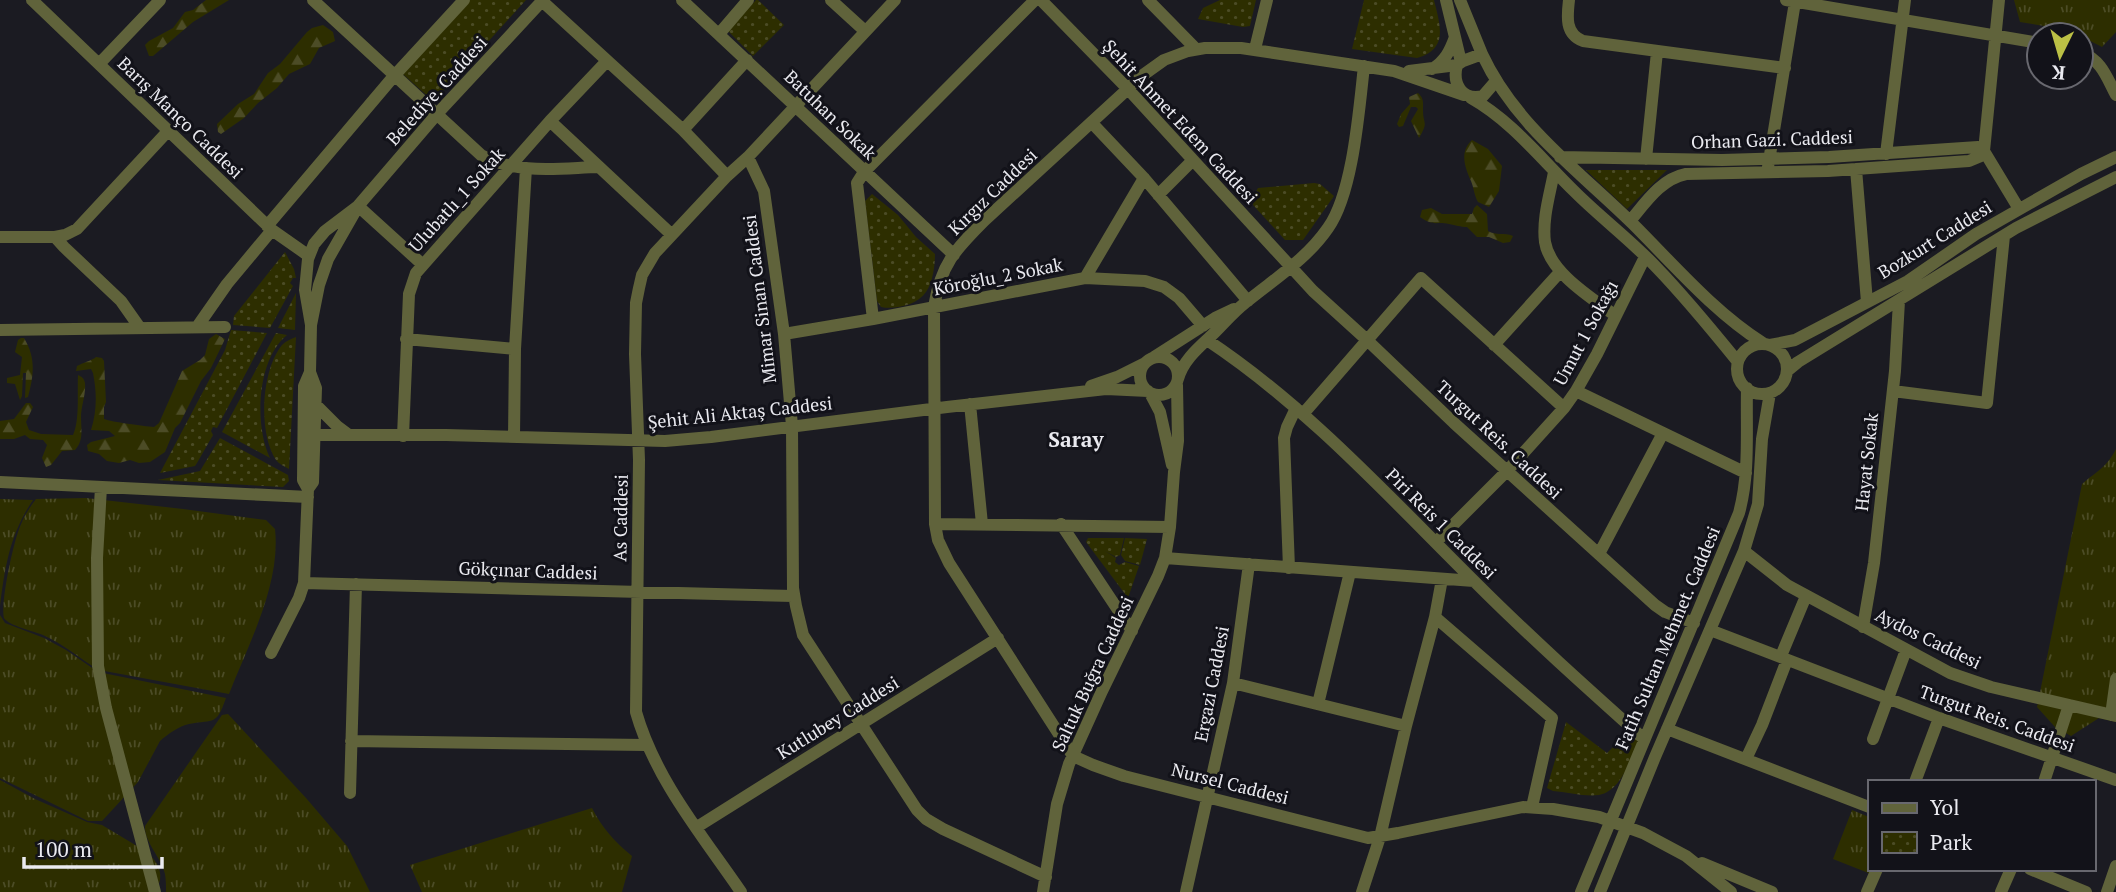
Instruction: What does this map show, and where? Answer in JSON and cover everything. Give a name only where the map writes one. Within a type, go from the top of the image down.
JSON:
[{"type":"street","name":"Barış Manço Caddesi","points":[[32,0],[269,228],[309,256]]},
{"type":"street","points":[[99,64],[160,0]]},
{"type":"street","points":[[313,0],[481,155],[510,167],[526,169],[599,167]]},
{"type":"street","points":[[197,327],[269,228],[394,76],[464,0]]},
{"type":"street","name":"Batuhan Sokak","points":[[682,0],[954,255]]},
{"type":"street","points":[[719,34],[748,0]]},
{"type":"street","points":[[831,0],[865,31]]},
{"type":"street","points":[[748,157],[895,0]]},
{"type":"street","points":[[873,319],[857,183],[864,172],[1034,0]]},
{"type":"street","name":"Şehit Ahmet Edem Caddesi","points":[[1041,0],[1127,88],[1291,268]]},
{"type":"street","points":[[1148,0],[1196,49]]},
{"type":"street","points":[[1255,50],[1267,0]]},
{"type":"street","points":[[1446,0],[1459,64],[1457,81],[1468,96],[1483,96],[1496,81]]},
{"type":"street","points":[[1460,0],[1496,81],[1523,117],[1560,157],[1630,221],[1737,327],[1783,355],[1787,371]]},
{"type":"street","points":[[1569,0],[1568,25],[1577,39],[1614,47],[1784,68]]},
{"type":"street","points":[[1886,154],[1905,0]]},
{"type":"street","points":[[1999,0],[1983,151],[2019,209]]},
{"type":"street","points":[[542,1],[683,130],[727,176]]},
{"type":"street","name":"Belediye. Caddesi","points":[[358,206],[437,114],[542,1]]},
{"type":"street","points":[[1768,165],[1784,68],[1790,1],[2025,41]]},
{"type":"street","points":[[1431,70],[1448,54],[1455,36]]},
{"type":"street","name":"Kırgız Caddesi","points":[[1073,755],[943,553],[935,524],[934,307],[942,273],[986,219],[1093,123],[1127,88],[1164,60],[1196,49],[1220,47],[1255,50],[1394,71],[1468,96]]},
{"type":"street","points":[[1646,159],[1657,52]]},
{"type":"street","points":[[1459,64],[1482,54]]},
{"type":"street","points":[[2095,59],[2116,95]]},
{"type":"street","points":[[683,130],[747,60]]},
{"type":"street","name":"Ulubatlı_1 Sokak","points":[[403,436],[409,293],[416,273],[550,121],[607,61]]},
{"type":"street","name":"Kırgız Caddesi","points":[[1394,71],[1431,70],[1459,64]]},
{"type":"street","name":"Şehit Ali Aktaş Caddesi","points":[[309,435],[638,441],[711,437],[1106,389],[1162,395],[1173,390],[1187,362],[1207,340],[1246,302],[1291,268],[1328,228],[1340,204],[1354,139],[1364,66]]},
{"type":"street","name":"Fatih Sultan Mehmet. Caddesi","points":[[1468,96],[1501,119],[1645,257],[1703,319],[1738,362],[1739,378],[1746,388],[1746,473],[1739,513],[1644,739],[1600,892]]},
{"type":"street","points":[[550,121],[672,235]]},
{"type":"street","points":[[1093,123],[1144,178],[1246,302]]},
{"type":"street","points":[[0,237],[55,237],[72,233],[169,130]]},
{"type":"street","name":"Orhan Gazi. Caddesi","points":[[1560,157],[1696,160],[1768,165],[1856,169],[1969,161],[1981,156],[1983,151],[1978,147],[1886,154],[1768,165],[1686,174],[1668,180],[1630,221]]},
{"type":"street","name":"As Caddesi","points":[[741,892],[660,773],[646,745],[636,712],[638,441],[635,354],[638,295],[642,275],[648,263],[654,253],[748,157]]},
{"type":"street","name":"Mimar Sinan Caddesi","points":[[748,157],[764,191],[784,334],[792,426],[793,596],[803,635],[917,810],[926,819],[1046,877]]},
{"type":"street","name":"Bozkurt Caddesi","points":[[1766,344],[1795,340],[1908,281],[1976,234],[2116,157]]},
{"type":"street","points":[[1158,195],[1193,160]]},
{"type":"street","points":[[514,437],[515,349],[526,169]]},
{"type":"street","points":[[1856,169],[1867,302]]},
{"type":"street","points":[[1554,172],[1547,209],[1545,241],[1551,261],[1560,272],[1616,316]]},
{"type":"street","name":"Bozkurt Caddesi","points":[[1787,371],[2004,236],[2116,177]]},
{"type":"street","points":[[1085,278],[1144,178]]},
{"type":"street","points":[[312,324],[305,290],[309,256],[314,244],[325,231],[358,206]]},
{"type":"street","points":[[358,206],[423,265]]},
{"type":"street","points":[[309,435],[304,386],[310,372],[312,324],[320,285],[328,259],[358,206]]},
{"type":"street","points":[[1893,391],[1987,403],[2004,236]]},
{"type":"street","points":[[55,237],[121,301],[140,328]]},
{"type":"street","name":"Umut 1 Sokağı","points":[[1436,542],[1507,471],[1564,408],[1576,391],[1645,257]]},
{"type":"street","name":"Turgut Reis. Caddesi","points":[[1291,268],[1507,471],[1655,605],[1695,623]]},
{"type":"street","points":[[1493,345],[1560,272]]},
{"type":"street","name":"Köroğlu_2 Sokak","points":[[784,334],[1085,278],[1145,281],[1164,287],[1179,298],[1203,326]]},
{"type":"street","points":[[1289,568],[1284,438],[1287,427],[1421,278],[1564,408]]},
{"type":"street","name":"Hayat Sokak","points":[[1864,626],[1874,563],[1893,391],[1899,301]]},
{"type":"street","name":"Şehit Ali Aktaş Caddesi","points":[[1053,395],[1100,383],[1151,359],[1246,302]]},
{"type":"street","points":[[0,330],[225,327]]},
{"type":"street","points":[[406,339],[515,349]]},
{"type":"street","name":"Piri Reis 1 Caddesi","points":[[1207,340],[1240,362],[1300,411],[1539,644],[1644,739]]},
{"type":"street","points":[[1738,362],[1747,349],[1766,344]]},
{"type":"street","points":[[1149,392],[1142,384],[1140,373],[1151,359],[1163,358],[1172,362],[1178,373],[1177,382]]},
{"type":"street","name":"Fatih Sultan Mehmet. Caddesi","points":[[1581,892],[1667,729],[1744,551],[1758,504],[1762,439],[1770,393],[1781,386],[1787,371]]},
{"type":"street","points":[[271,653],[304,583],[308,493],[303,480],[316,388],[310,372]]},
{"type":"street","name":"Saltuk Buğra Caddesi","points":[[1043,892],[1057,804],[1073,755],[1165,558],[1178,441],[1177,382]]},
{"type":"street","points":[[1746,388],[1758,393],[1770,393]]},
{"type":"street","points":[[1576,391],[1746,473]]},
{"type":"street","name":"Saltuk Buğra Caddesi","points":[[1149,392],[1160,412],[1174,472]]},
{"type":"street","points":[[315,404],[350,435]]},
{"type":"street","points":[[970,404],[982,524]]},
{"type":"street","points":[[1599,554],[1663,433]]},
{"type":"street","points":[[0,482],[308,493]]},
{"type":"street","points":[[101,487],[97,558],[98,666],[155,892]]},
{"type":"street","points":[[935,524],[1170,527]]},
{"type":"street","points":[[1061,524],[1132,631]]},
{"type":"street","name":"Aydos Caddesi","points":[[1744,551],[1787,585],[1950,673],[1970,681],[2114,715]]},
{"type":"street","points":[[1165,558],[1474,581]]},
{"type":"street","name":"Ergazi Caddesi","points":[[1186,892],[1233,683],[1249,564]]},
{"type":"street","points":[[1318,704],[1350,572]]},
{"type":"street","points":[[1362,892],[1380,837],[1442,579]]},
{"type":"street","name":"Gökçınar Caddesi","points":[[304,583],[793,596]]},
{"type":"street","points":[[350,793],[356,584]]},
{"type":"street","points":[[1746,759],[1762,725],[1807,596]]},
{"type":"street","points":[[1435,617],[1552,719],[1532,807]]},
{"type":"street","name":"Turgut Reis. Caddesi","points":[[1710,630],[1939,718],[2116,780]]},
{"type":"street","name":"Kutlubey Caddesi","points":[[697,827],[998,638]]},
{"type":"street","points":[[1873,739],[1906,650]]},
{"type":"street","points":[[2114,715],[2116,679]]},
{"type":"street","points":[[1233,683],[1406,726]]},
{"type":"street","points":[[2045,780],[2069,705]]},
{"type":"street","points":[[1916,780],[1939,718]]},
{"type":"street","points":[[1667,729],[1868,807]]},
{"type":"street","points":[[351,741],[646,745]]},
{"type":"street","name":"Nursel Caddesi","points":[[1073,755],[1124,776],[1368,838],[1532,807],[1578,813],[1618,824],[1643,833],[1686,856]]},
{"type":"street","points":[[1686,856],[1731,892]]},
{"type":"street","points":[[1686,856],[1772,892]]},
{"type":"street","points":[[2107,892],[2116,866]]},
{"type":"street","points":[[1867,892],[1876,871]]},
{"type":"street","points":[[2001,892],[2010,871]]},
{"type":"street","points":[[2035,871],[2086,892]]},
{"type":"green space","points":[[206,0],[229,0],[193,22],[153,56],[149,56],[145,45],[149,41],[173,28],[185,12],[193,10]]},
{"type":"green space","points":[[464,0],[526,0],[436,99],[432,100],[396,68]]},
{"type":"green space","points":[[756,0],[784,25],[753,56],[728,31]]},
{"type":"green space","points":[[1220,0],[1256,0],[1250,26],[1198,19],[1203,8]]},
{"type":"green space","points":[[1364,0],[1434,0],[1440,35],[1434,49],[1417,58],[1352,49]]},
{"type":"green space","points":[[2014,0],[2116,0],[2116,32],[2102,47],[2095,43],[2095,21],[2020,22]]},
{"type":"green space","points":[[323,25],[333,32],[335,41],[319,48],[310,64],[289,74],[244,118],[221,134],[218,132],[217,124],[238,104],[254,94],[268,73],[280,64],[307,32]]},
{"type":"green space","points":[[1418,93],[1423,100],[1425,123],[1419,138],[1411,121],[1418,109],[1416,107],[1411,107],[1403,126],[1399,127],[1397,124],[1410,104],[1409,97]]},
{"type":"green space","points":[[1472,140],[1488,149],[1502,166],[1499,191],[1489,207],[1478,202],[1465,165],[1464,155]]},
{"type":"green space","points":[[1586,170],[1667,170],[1627,209]]},
{"type":"green space","points":[[1320,184],[1334,196],[1303,240],[1285,240],[1253,205],[1258,188]]},
{"type":"green space","points":[[872,194],[898,215],[935,254],[928,288],[917,300],[905,306],[881,307],[877,301],[865,201]]},
{"type":"green space","points":[[1477,205],[1487,214],[1488,231],[1513,236],[1510,242],[1477,237],[1467,227],[1432,223],[1420,217],[1422,210],[1431,208],[1442,214],[1472,214]]},
{"type":"green space","points":[[285,252],[296,278],[290,283],[293,286],[270,328],[233,325],[234,316]]},
{"type":"green space","points":[[296,293],[295,330],[278,328]]},
{"type":"green space","points":[[231,330],[267,333],[217,428],[213,427],[213,435],[195,466],[160,473],[225,350]]},
{"type":"green space","points":[[276,333],[287,335],[269,360],[261,393],[260,411],[270,458],[222,432]]},
{"type":"green space","points":[[216,334],[225,339],[175,428],[165,452],[150,462],[130,460],[119,463],[107,461],[99,454],[88,451],[87,445],[91,442],[115,436],[109,431],[91,430],[96,402],[93,373],[91,369],[76,371],[77,366],[96,357],[104,361],[104,419],[154,427],[159,423],[182,371],[205,355],[209,339]]},
{"type":"green space","points":[[296,337],[289,469],[277,461],[270,448],[264,419],[264,402],[275,356],[282,345]]},
{"type":"green space","points":[[21,338],[24,338],[31,353],[33,374],[28,397],[25,398],[26,373],[23,373],[20,400],[15,384],[7,383],[7,378],[20,375],[22,357],[15,352]]},
{"type":"green space","points":[[78,375],[84,380],[85,387],[81,438],[75,450],[62,451],[51,465],[46,467],[42,458],[47,445],[43,440],[30,439],[25,435],[14,439],[0,439],[0,421],[14,419],[26,403],[33,407],[26,422],[29,430],[41,434],[73,435],[77,414]]},
{"type":"green space","points":[[220,438],[288,475],[289,481],[283,487],[158,480],[200,471]]},
{"type":"green space","points":[[2116,449],[2116,722],[2099,718],[2071,736],[2055,727],[2037,707],[2082,484],[2105,465]]},
{"type":"green space","points":[[86,498],[266,520],[275,529],[276,550],[268,592],[229,694],[99,670],[51,639],[16,626],[4,618],[4,599],[12,555],[19,530],[30,507],[36,499]]},
{"type":"green space","points":[[0,499],[33,500],[19,525],[10,551],[0,606]]},
{"type":"green space","points":[[1088,538],[1124,538],[1120,555],[1116,557],[1105,551],[1116,558],[1115,562],[1119,565],[1125,562],[1139,566],[1128,598],[1086,542]]},
{"type":"green space","points":[[1125,538],[1147,539],[1140,565],[1125,561],[1121,555]]},
{"type":"green space","points":[[0,615],[5,623],[44,638],[98,672],[226,698],[223,707],[214,720],[185,725],[163,738],[138,782],[102,821],[88,821],[0,778]]},
{"type":"green space","points":[[228,714],[347,846],[370,892],[166,892],[165,874],[147,838],[145,826],[222,715]]},
{"type":"green space","points":[[1566,722],[1607,753],[1621,739],[1627,740],[1634,735],[1638,741],[1624,773],[1607,792],[1588,795],[1547,788]]},
{"type":"green space","points":[[0,780],[87,822],[102,825],[147,852],[160,870],[160,881],[155,892],[0,892]]},
{"type":"green space","points":[[592,808],[609,834],[632,856],[622,892],[422,892],[410,865]]},
{"type":"green space","points":[[1852,810],[1868,817],[1868,871],[1872,871],[1871,874],[1833,859]]},
{"type":"district","name":"Saray","points":[[1076,440]]}]
